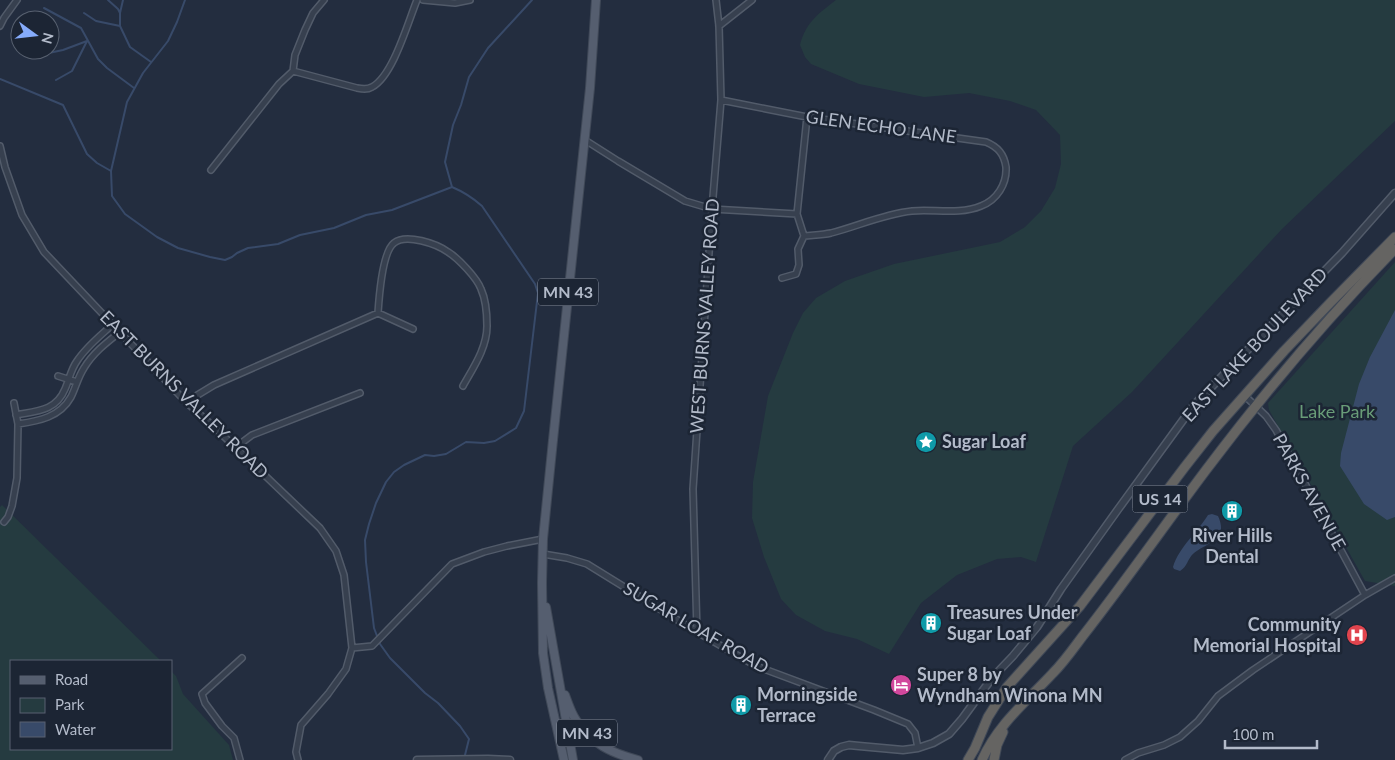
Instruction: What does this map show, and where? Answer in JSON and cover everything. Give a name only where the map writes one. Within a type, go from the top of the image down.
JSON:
[{"type":"highway","name":"US 14","points":[[968,760],[988,716],[1007,687],[1080,606],[1184,468],[1244,395],[1330,302],[1395,237]]},
{"type":"highway","name":"US 14","points":[[982,760],[993,739],[1004,724],[1055,671],[1081,639],[1206,470],[1256,406],[1331,317],[1395,249]]},
{"type":"highway","points":[[994,760],[994,753],[1001,736],[1017,709]]},
{"type":"main road","name":"MN 43","points":[[564,760],[548,688],[543,653],[543,539],[585,140],[596,0]]},
{"type":"main road","name":"MN 43","points":[[542,583],[573,760]]},
{"type":"main road","name":"MN 43","points":[[559,681],[575,720],[593,740],[612,752],[638,760]]},
{"type":"street","points":[[0,26],[17,0]]},
{"type":"street","points":[[211,170],[279,84],[293,71],[295,55],[305,30],[313,13],[324,0]]},
{"type":"street","points":[[293,71],[366,90],[372,87],[387,72],[404,34],[416,0]]},
{"type":"street","points":[[423,0],[455,2],[470,0]]},
{"type":"street","name":"WEST BURNS VALLEY ROAD","points":[[697,632],[693,489],[721,100],[719,26],[716,0]]},
{"type":"street","points":[[719,26],[752,0]]},
{"type":"street","name":"GLEN ECHO LANE","points":[[721,100],[807,117],[986,142],[998,149],[1004,160],[1006,169],[1002,188],[993,200],[981,206],[963,210],[913,211],[877,218],[830,233],[804,236]]},
{"type":"street","points":[[782,278],[796,274],[800,266],[798,249],[804,236],[797,214],[807,117]]},
{"type":"street","points":[[585,140],[685,201],[712,209],[797,214]]},
{"type":"street","name":"EAST BURNS VALLEY ROAD","points":[[0,146],[4,167],[22,215],[44,252],[186,402],[320,528],[336,551],[344,575],[352,648]]},
{"type":"street","name":"EAST LAKE BOULEVARD","points":[[828,760],[834,751],[849,745],[903,750],[918,748],[942,739],[956,726],[983,688],[1037,627],[1114,515],[1194,406],[1342,253],[1395,193]]},
{"type":"street","points":[[378,313],[380,287],[387,253],[394,243],[406,238],[422,240],[448,252],[467,268],[481,288],[486,306],[487,328],[482,351],[463,386]]},
{"type":"street","points":[[186,402],[214,385],[378,313],[413,330]]},
{"type":"street","points":[[16,414],[43,410],[61,397],[78,359],[112,325]]},
{"type":"street","points":[[18,424],[47,418],[62,409],[72,396],[82,370],[94,354],[101,346],[120,332]]},
{"type":"street","points":[[58,376],[77,382]]},
{"type":"street","points":[[236,447],[252,435],[360,392]]},
{"type":"street","name":"PARKS AVENUE","points":[[1244,395],[1266,416],[1276,430],[1365,595]]},
{"type":"street","points":[[4,522],[8,517],[17,478],[18,424],[14,404]]},
{"type":"street","points":[[298,760],[296,752],[301,725],[328,694],[346,669],[352,648],[372,646],[452,564],[484,552],[543,539]]},
{"type":"street","name":"SUGAR LOAF ROAD","points":[[543,554],[568,558],[587,564],[756,666],[908,724],[915,733],[918,748]]},
{"type":"street","points":[[1125,760],[1180,737],[1198,722],[1218,696],[1238,680],[1365,595],[1395,578]]},
{"type":"street","points":[[240,760],[234,738],[216,718],[202,694],[242,658]]},
{"type":"street","points":[[417,760],[510,760]]},
{"type":"green space","points":[[836,0],[1395,0],[1395,121],[1282,229],[1132,392],[1073,446],[1036,562],[1021,557],[997,559],[957,575],[921,603],[889,654],[857,639],[825,631],[796,615],[781,599],[764,557],[752,518],[753,482],[768,396],[793,333],[803,313],[816,298],[845,281],[894,264],[1000,242],[1025,227],[1041,211],[1055,188],[1061,164],[1060,135],[1036,110],[1010,101],[969,93],[924,97],[859,84],[811,64],[805,57],[800,45],[803,37],[809,24]]},
{"type":"green space","name":"Lake Park","points":[[1395,262],[1395,586],[1365,581],[1269,410],[1268,403]]},
{"type":"green space","points":[[2,505],[160,660],[10,660],[10,750],[172,750],[172,672],[176,676],[183,694],[229,745],[233,760],[0,760],[0,507]]},
{"type":"water","points":[[1395,310],[1395,517],[1387,520],[1364,504],[1340,466],[1341,453],[1359,384],[1370,357]]},
{"type":"water","points":[[1208,515],[1218,516],[1221,524],[1219,535],[1211,543],[1194,553],[1180,571],[1174,569],[1173,567],[1179,553]]},
{"type":"waterway","points":[[108,0],[120,13]]},
{"type":"waterway","points":[[123,0],[120,26],[130,47],[151,62]]},
{"type":"waterway","points":[[185,0],[168,41],[143,73],[127,102],[111,171],[112,196],[125,214],[157,237],[178,248],[225,260],[248,248],[278,244],[300,235],[334,228],[366,215],[392,210],[452,187],[468,195],[482,206],[535,284],[538,293],[524,411],[516,428],[495,441],[484,443],[466,442],[446,454],[425,455],[394,472],[386,482],[376,503],[365,540],[374,628],[380,644],[390,658],[460,726],[469,739],[466,758]]},
{"type":"waterway","points":[[452,187],[445,162],[453,125],[469,77],[488,48],[532,0]]},
{"type":"waterway","points":[[44,8],[81,28],[98,59],[134,88]]},
{"type":"waterway","points":[[84,13],[96,21],[120,26]]},
{"type":"waterway","points":[[60,51],[87,41]]},
{"type":"waterway","points":[[56,80],[72,71],[87,41]]},
{"type":"waterway","points":[[0,79],[63,105],[87,154],[97,163],[111,171]]},
{"type":"place","name":"Sugar Loaf","points":[[926,442]]},
{"type":"place","name":"River Hills Dental","points":[[1232,511]]},
{"type":"place","name":"Treasures Under Sugar Loaf","points":[[931,623]]},
{"type":"place","name":"Community Memorial Hospital","points":[[1357,635]]},
{"type":"place","name":"Super 8 by Wyndham Winona MN","points":[[901,685]]},
{"type":"place","name":"Morningside Terrace","points":[[741,705]]}]
